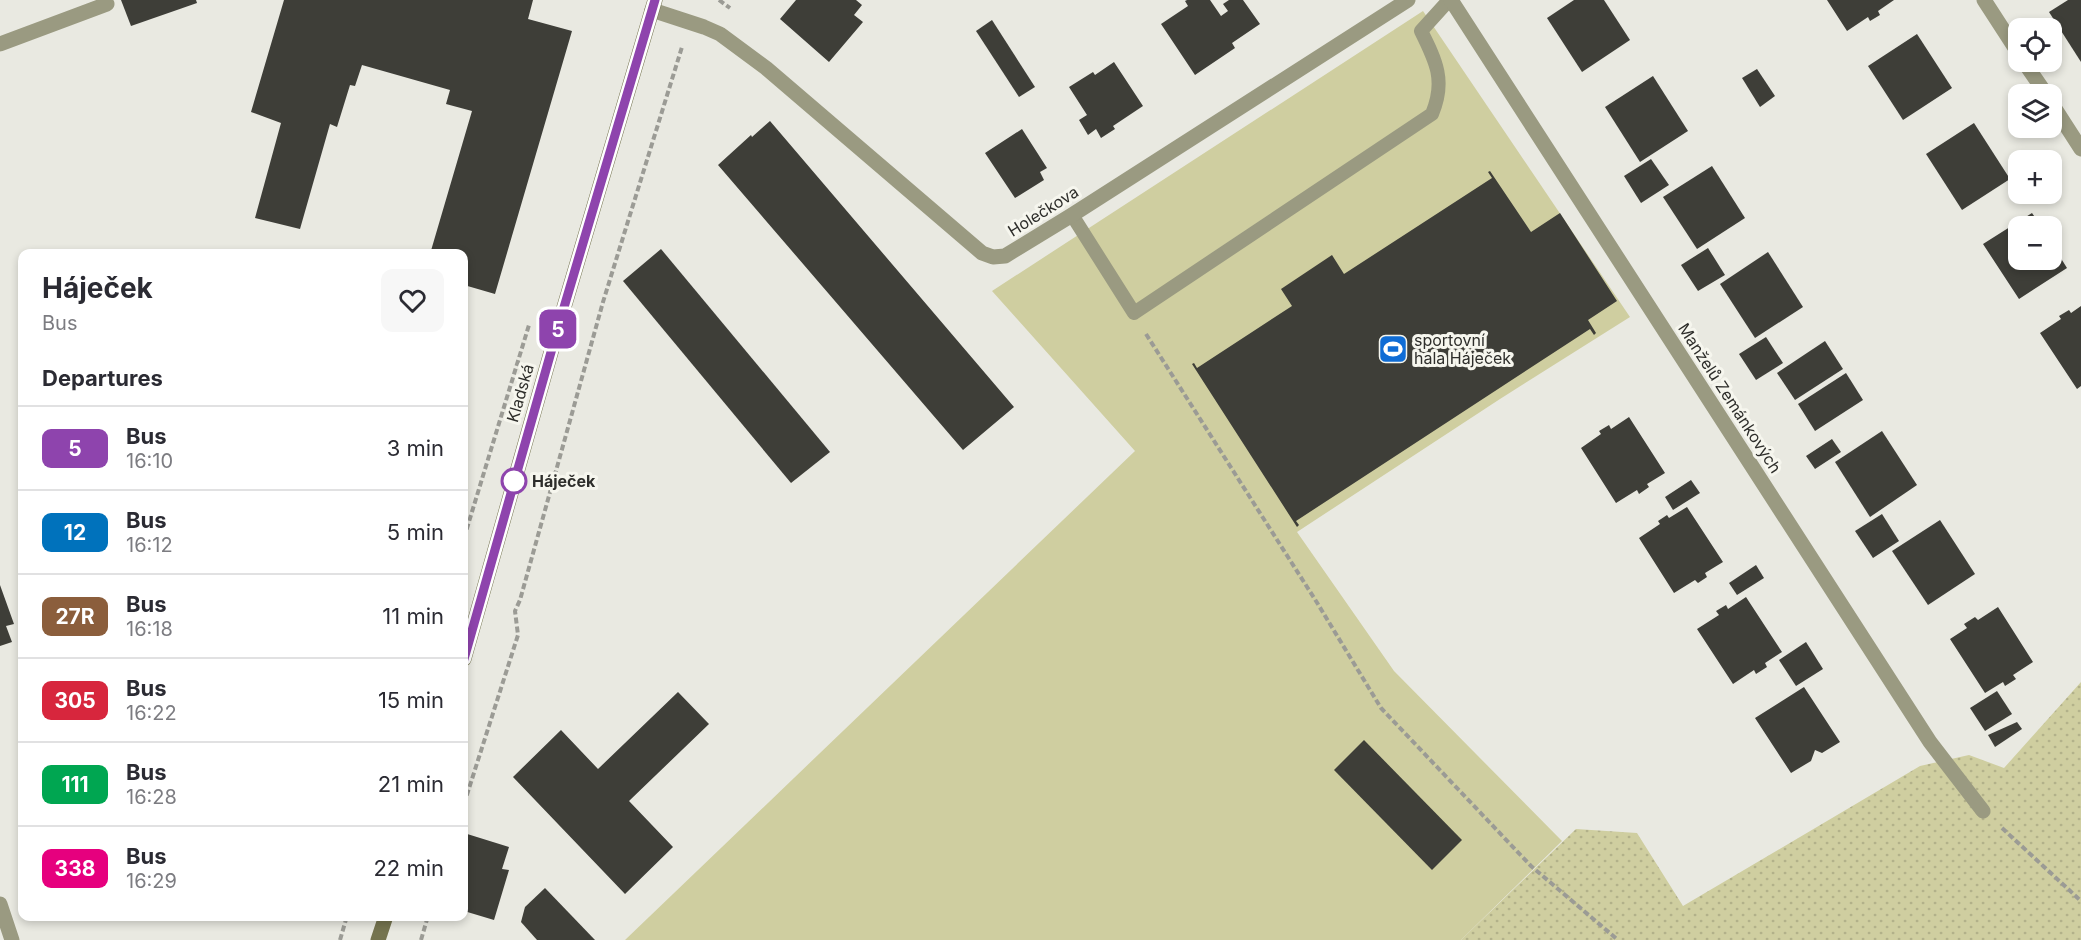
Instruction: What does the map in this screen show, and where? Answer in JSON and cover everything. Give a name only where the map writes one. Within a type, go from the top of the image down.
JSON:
[{"type":"main road","name":"Kladská","points":[[468,645],[653,5]]},
{"type":"main road","points":[[378,940],[384,921]]},
{"type":"street","points":[[0,44],[106,4],[105,0]]},
{"type":"street","name":"Holečkova","points":[[653,5],[726,38],[766,68],[982,253],[993,257],[1005,256],[1072,215],[1407,0]]},
{"type":"street","name":"Manželů Zemánkových","points":[[1450,0],[1924,732],[1983,811]]},
{"type":"street","points":[[1984,0],[2008,37]]},
{"type":"street","points":[[2062,120],[2081,149]]},
{"type":"street","points":[[0,904],[12,940]]},
{"type":"lane","points":[[1072,215],[1134,313],[1432,114],[1439,97],[1436,63],[1421,31],[1450,0]]},
{"type":"path","points":[[719,0],[732,10]]},
{"type":"path","points":[[468,791],[518,635],[515,611],[603,302],[690,22]]},
{"type":"path","points":[[1134,313],[1381,708],[1531,866],[1618,940]]},
{"type":"path","points":[[1983,811],[2081,901]]},
{"type":"path","points":[[340,940],[346,921]]},
{"type":"path","points":[[421,940],[427,921]]},
{"type":"green space","points":[[1423,11],[1630,317],[1297,532],[1394,671],[1562,841],[1461,940],[625,940],[1135,451],[992,291]]},
{"type":"green space","points":[[2081,682],[2081,940],[1461,940],[1576,829],[1637,833],[1683,906],[1920,766],[1969,755],[2004,768]]},
{"type":"building","points":[[121,0],[196,0],[197,3],[131,26]]},
{"type":"building","points":[[284,0],[533,0],[528,19],[572,31],[495,294],[468,286],[468,249],[431,249],[472,111],[446,104],[450,90],[362,65],[355,86],[350,85],[337,127],[330,124],[300,229],[255,218],[281,123],[251,112]]},
{"type":"building","points":[[796,0],[856,0],[862,5],[854,15],[863,22],[829,62],[780,19]]},
{"type":"building","points":[[1210,0],[1221,16],[1228,11],[1223,4],[1229,0],[1243,0],[1260,24],[1232,43],[1235,48],[1195,75],[1161,24],[1188,6],[1185,1]]},
{"type":"building","points":[[1574,0],[1604,0],[1630,40],[1582,72],[1547,18]]},
{"type":"building","points":[[1827,0],[1894,0],[1878,11],[1880,15],[1870,21],[1868,17],[1847,31]]},
{"type":"building","points":[[2068,0],[2081,0],[2081,62],[2062,32],[2062,18],[2053,18],[2049,12]]},
{"type":"building","points":[[992,20],[1035,87],[1019,97],[976,31]]},
{"type":"building","points":[[1917,34],[1952,88],[1903,120],[1868,66]]},
{"type":"building","points":[[1114,62],[1143,106],[1113,126],[1115,129],[1101,138],[1096,129],[1088,135],[1079,120],[1087,115],[1069,87],[1093,72],[1095,75]]},
{"type":"building","points":[[1757,69],[1775,96],[1760,107],[1742,78]]},
{"type":"building","points":[[1653,76],[1688,131],[1640,162],[1605,107]]},
{"type":"building","points":[[770,121],[1014,407],[963,450],[718,165]]},
{"type":"building","points":[[1974,123],[2008,176],[2008,180],[1962,210],[1926,154]]},
{"type":"building","points":[[1022,129],[1047,168],[1040,172],[1044,180],[1015,198],[985,153]]},
{"type":"building","points":[[1651,159],[1669,185],[1641,203],[1624,176]]},
{"type":"building","points":[[1712,166],[1745,218],[1697,249],[1663,197]]},
{"type":"building","name":"sportovní hala Háječek","points":[[1490,171],[1531,232],[1560,213],[1617,301],[1588,320],[1596,333],[1594,335],[1590,329],[1296,521],[1299,525],[1297,527],[1192,364],[1194,363],[1197,368],[1292,306],[1281,289],[1332,255],[1344,274],[1492,178],[1488,172]]},
{"type":"building","points":[[2008,228],[2008,270],[2062,270],[2062,260],[2067,268],[2019,299],[1983,244]]},
{"type":"building","points":[[1708,248],[1725,275],[1698,291],[1681,265]]},
{"type":"building","points":[[661,249],[830,452],[791,483],[623,281]]},
{"type":"building","points":[[1768,252],[1803,307],[1755,338],[1720,284]]},
{"type":"building","points":[[2081,306],[2081,386],[2077,389],[2040,333],[2061,319],[2059,316],[2069,310],[2071,313]]},
{"type":"building","points":[[1766,337],[1783,363],[1756,380],[1739,354]]},
{"type":"building","points":[[1825,341],[1843,369],[1795,400],[1777,373]]},
{"type":"building","points":[[1846,373],[1863,400],[1815,431],[1798,404]]},
{"type":"building","points":[[1629,417],[1665,473],[1647,484],[1649,487],[1639,494],[1637,490],[1616,503],[1581,448],[1601,434],[1599,431],[1609,425],[1611,429]]},
{"type":"building","points":[[1882,431],[1917,485],[1870,517],[1835,462]]},
{"type":"building","points":[[1832,439],[1841,452],[1815,469],[1806,456]]},
{"type":"building","points":[[1691,480],[1700,493],[1673,510],[1665,497]]},
{"type":"building","points":[[1687,507],[1723,562],[1705,573],[1707,577],[1698,583],[1695,580],[1674,593],[1639,538],[1660,524],[1658,521],[1667,515],[1669,518]]},
{"type":"building","points":[[1882,514],[1899,541],[1873,558],[1855,531]]},
{"type":"building","points":[[1940,520],[1975,574],[1928,605],[1892,551]]},
{"type":"building","points":[[1756,565],[1764,578],[1737,595],[1729,583]]},
{"type":"building","points":[[0,585],[14,624],[6,626],[12,642],[0,646]]},
{"type":"building","points":[[1746,597],[1782,652],[1765,663],[1767,667],[1756,674],[1754,670],[1733,684],[1697,629],[1719,615],[1716,611],[1726,605],[1728,609]]},
{"type":"building","points":[[1998,607],[2033,662],[2013,675],[2016,679],[2005,686],[2003,682],[1985,693],[1950,639],[1967,628],[1964,624],[1975,617],[1978,620]]},
{"type":"building","points":[[1806,642],[1823,669],[1796,686],[1779,660]]},
{"type":"building","points":[[1804,687],[1840,742],[1822,753],[1815,750],[1811,761],[1791,773],[1755,718]]},
{"type":"building","points":[[1997,691],[2012,714],[1985,731],[1970,708]]},
{"type":"building","points":[[678,692],[709,724],[629,801],[673,847],[625,894],[513,777],[561,730],[598,769]]},
{"type":"building","points":[[2017,722],[2022,729],[1995,747],[1988,735]]},
{"type":"building","points":[[1364,740],[1462,840],[1432,870],[1334,770]]},
{"type":"building","points":[[468,834],[509,847],[502,869],[509,870],[494,920],[468,912]]},
{"type":"building","points":[[545,888],[595,940],[537,940],[521,922],[525,907]]},
{"type":"bus line","name":"5","points":[[468,645],[557,331],[655,0]]},
{"type":"place","name":"sportovní hala Háječek","points":[[1393,349]]},
{"type":"place","name":"Háječek","points":[[514,481]]}]
